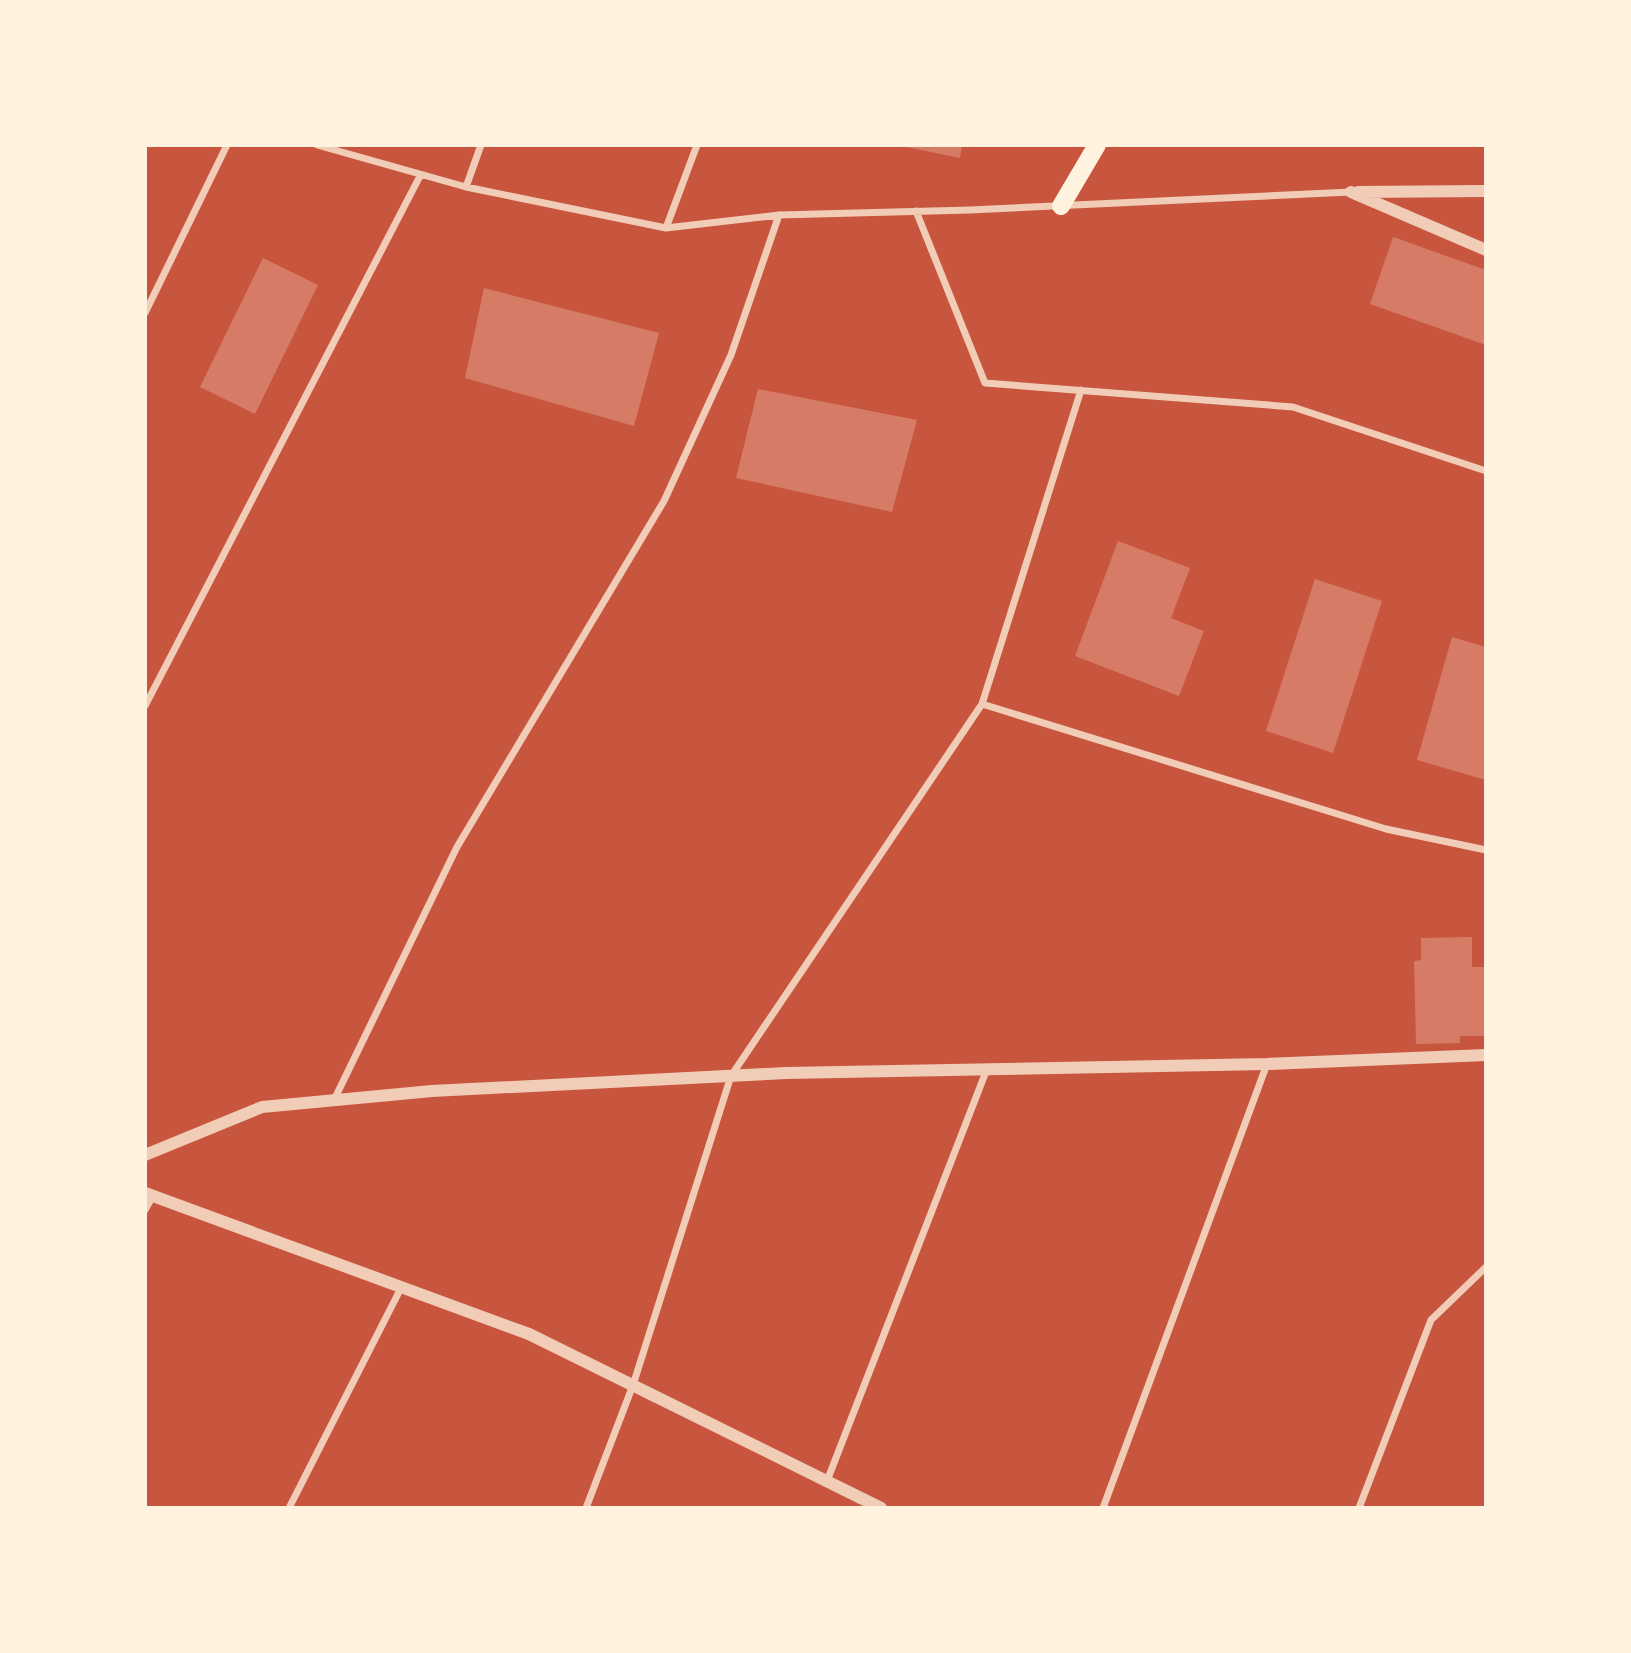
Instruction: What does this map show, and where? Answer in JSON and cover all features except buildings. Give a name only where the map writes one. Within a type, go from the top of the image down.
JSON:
[{"type":"main road","points":[[1061,206],[1097,145]]},
{"type":"street","points":[[145,313],[226,145]]},
{"type":"street","points":[[317,145],[466,187],[666,228],[779,215],[1061,206],[1351,192],[1486,191]]},
{"type":"street","points":[[466,187],[481,145]]},
{"type":"street","points":[[666,228],[697,145]]},
{"type":"street","points":[[145,706],[420,176]]},
{"type":"street","points":[[1351,192],[1486,250]]},
{"type":"street","points":[[916,211],[985,383],[1293,407],[1486,471]]},
{"type":"street","points":[[334,1100],[457,847],[664,501],[731,355],[779,215]]},
{"type":"street","points":[[586,1508],[633,1385],[731,1076],[982,704],[1081,390]]},
{"type":"street","points":[[982,704],[1385,829],[1486,850]]},
{"type":"street","points":[[145,1155],[262,1107],[432,1091],[731,1076],[1267,1064],[1486,1055]]},
{"type":"street","points":[[1103,1508],[1267,1064]]},
{"type":"street","points":[[827,1481],[988,1069]]},
{"type":"street","points":[[145,1210],[149,1195],[529,1334],[880,1507]]},
{"type":"street","points":[[1359,1508],[1431,1320],[1486,1267]]},
{"type":"street","points":[[289,1508],[401,1287]]}]
